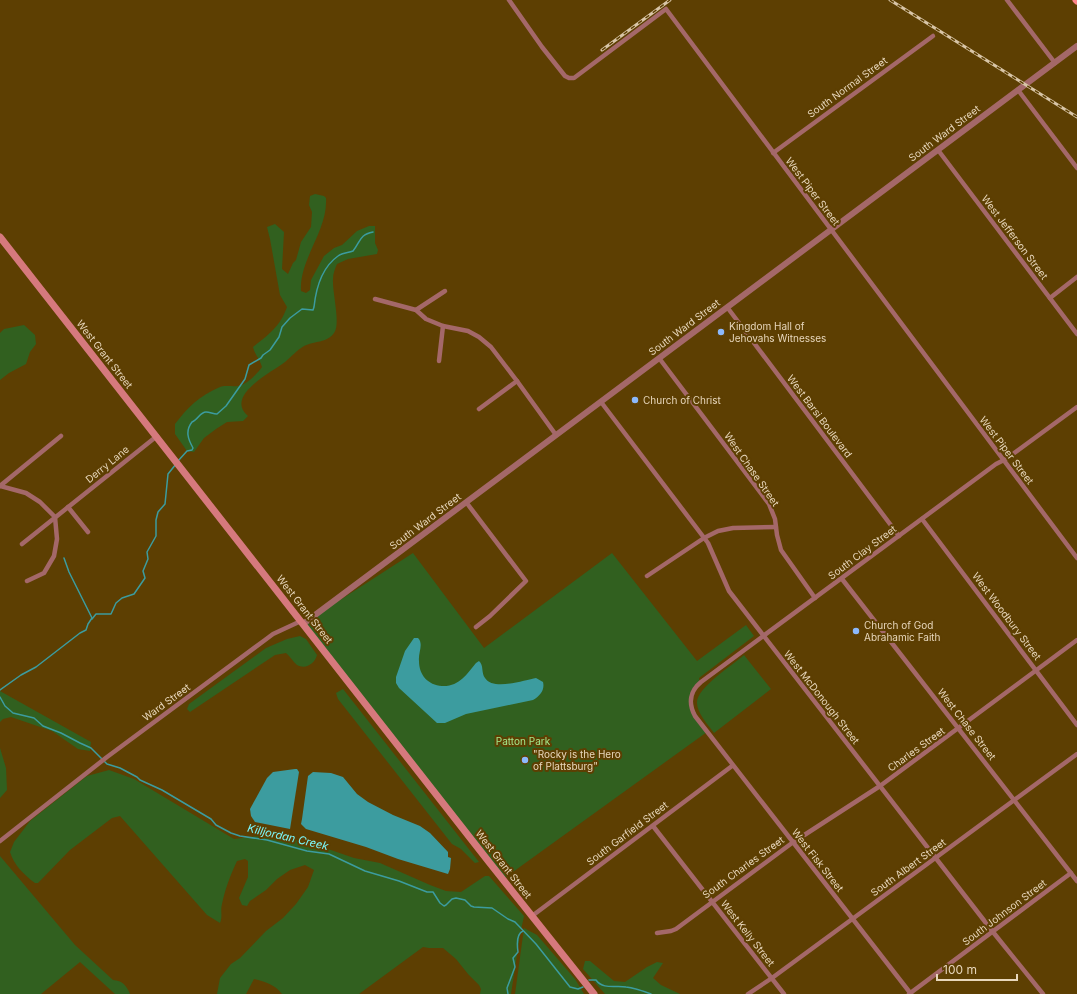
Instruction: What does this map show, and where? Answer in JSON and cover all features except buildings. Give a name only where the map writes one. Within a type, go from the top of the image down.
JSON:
[{"type":"main road","name":"West Grant Street","points":[[0,237],[594,994]]},
{"type":"street","name":"West Piper Street","points":[[509,0],[542,47],[565,76],[569,78],[574,78],[666,9],[1077,558]]},
{"type":"street","points":[[1007,0],[1055,63]]},
{"type":"street","name":"South Normal Street","points":[[773,153],[932,36]]},
{"type":"street","name":"South Ward Street","points":[[302,622],[601,402],[1077,46]]},
{"type":"street","points":[[1018,90],[1077,168]]},
{"type":"street","name":"West Jefferson Street","points":[[938,150],[1077,334]]},
{"type":"street","points":[[1050,298],[1077,276]]},
{"type":"street","points":[[416,310],[445,291]]},
{"type":"street","points":[[375,299],[416,310],[426,319],[443,326],[468,331],[479,337],[491,347],[556,435]]},
{"type":"street","name":"West Barsi Boulevard","points":[[727,307],[899,536]]},
{"type":"street","points":[[439,361],[443,326]]},
{"type":"street","name":"West Chase Street","points":[[659,358],[769,504],[773,512],[781,550],[815,598]]},
{"type":"street","points":[[479,409],[517,381]]},
{"type":"street","name":"West McDonough Street","points":[[601,402],[704,538],[711,549],[729,591],[993,932],[1043,994]]},
{"type":"street","name":"South Clay Street","points":[[711,737],[695,716],[691,706],[690,700],[694,690],[701,682],[996,464],[1004,460],[1077,407]]},
{"type":"street","points":[[0,486],[61,436]]},
{"type":"street","name":"Derry Lane","points":[[22,544],[156,436]]},
{"type":"street","points":[[0,486],[26,493],[40,502],[55,517],[57,539],[54,556],[44,573],[27,581]]},
{"type":"street","points":[[466,502],[526,581],[490,616],[476,627]]},
{"type":"street","points":[[68,507],[88,532]]},
{"type":"street","name":"West Woodbury Street","points":[[922,519],[1077,725]]},
{"type":"street","points":[[647,576],[704,538],[718,531],[725,529],[776,527]]},
{"type":"street","name":"West Chase Street","points":[[842,579],[1077,881]]},
{"type":"street","name":"Ward Street","points":[[0,841],[107,756],[273,634],[302,622]]},
{"type":"street","name":"Charles Street","points":[[880,786],[1077,640]]},
{"type":"street","name":"West Fisk Street","points":[[711,737],[910,994]]},
{"type":"street","name":"South Albert Street","points":[[748,994],[772,978],[1077,754]]},
{"type":"street","name":"South Garfield Street","points":[[532,916],[732,766]]},
{"type":"street","name":"South Charles Street","points":[[657,933],[676,929],[792,843],[880,786]]},
{"type":"street","name":"West Kelly Street","points":[[653,826],[784,994]]},
{"type":"street","name":"South Johnson Street","points":[[910,994],[1071,873]]},
{"type":"green space","points":[[315,194],[326,198],[325,210],[323,222],[304,268],[301,291],[306,293],[310,290],[311,280],[324,256],[334,248],[342,245],[357,231],[369,226],[375,226],[375,243],[378,250],[377,254],[348,259],[337,264],[333,279],[337,323],[334,333],[328,339],[304,346],[253,385],[246,393],[242,401],[242,408],[248,416],[243,421],[227,422],[204,438],[194,452],[187,451],[175,434],[175,424],[185,412],[194,402],[213,390],[222,386],[238,386],[244,384],[262,367],[253,347],[269,334],[277,325],[287,307],[280,295],[267,227],[275,224],[284,232],[282,269],[288,274],[296,260],[301,242],[311,227],[312,212],[309,205],[310,196]]},
{"type":"green space","points":[[24,325],[35,335],[36,344],[30,352],[26,364],[9,373],[0,380],[0,333],[4,329]]},
{"type":"green space","name":"Patton Park","points":[[413,553],[484,648],[612,553],[697,661],[746,625],[754,636],[699,678],[700,683],[697,685],[690,703],[707,732],[503,879],[303,624]]},
{"type":"green space","points":[[300,636],[306,639],[317,655],[310,665],[304,667],[297,665],[286,653],[275,655],[190,712],[187,709],[189,704],[266,648],[287,639]]},
{"type":"green space","points":[[744,655],[771,689],[714,733],[703,719],[697,707],[698,697],[716,677]]},
{"type":"green space","points":[[343,689],[479,862],[475,863],[461,849],[452,844],[338,699],[336,693]]},
{"type":"green space","points":[[0,691],[91,742],[90,751],[78,749],[52,731],[11,717],[3,719],[0,722]]},
{"type":"green space","points":[[0,748],[6,768],[7,790],[0,798]]},
{"type":"green space","points":[[109,770],[134,779],[234,839],[258,836],[297,840],[354,858],[380,863],[446,891],[461,892],[485,876],[489,876],[524,916],[511,994],[480,994],[481,989],[479,985],[456,959],[443,948],[423,947],[359,994],[282,994],[270,984],[254,979],[246,994],[217,994],[220,978],[231,964],[240,958],[266,931],[283,918],[296,904],[308,887],[314,870],[305,865],[290,870],[250,901],[247,906],[242,905],[239,898],[248,877],[248,861],[245,859],[237,861],[230,876],[221,907],[220,923],[207,915],[120,816],[112,818],[70,850],[38,883],[35,883],[23,873],[14,861],[10,852],[14,842],[30,821],[87,776]]},
{"type":"green space","points":[[0,856],[75,945],[113,980],[124,984],[130,994],[115,994],[80,962],[41,994],[0,994]]},
{"type":"green space","points":[[524,928],[537,935],[575,979],[584,994],[515,994]]},
{"type":"green space","points":[[585,961],[590,961],[614,981],[625,982],[657,962],[663,963],[653,978],[661,985],[680,994],[605,994],[583,969]]},
{"type":"water","points":[[414,638],[418,638],[421,643],[419,666],[425,678],[432,684],[448,686],[458,682],[479,661],[481,663],[484,676],[489,682],[495,684],[509,684],[536,678],[543,682],[543,690],[538,697],[533,700],[466,714],[445,723],[437,723],[399,688],[396,683],[396,677],[405,651]]},
{"type":"water","points":[[297,769],[299,772],[290,829],[255,822],[251,816],[250,809],[267,778],[273,772]]},
{"type":"water","points":[[313,772],[331,773],[343,777],[357,794],[368,802],[393,815],[420,826],[430,833],[448,852],[448,857],[451,858],[448,874],[306,829],[301,824],[308,776]]},
{"type":"waterway","points":[[178,461],[187,451],[192,450],[193,448],[188,435],[188,429],[192,422],[204,412],[217,414],[226,406],[245,379],[249,365],[261,358],[270,350],[279,337],[282,327],[290,318],[302,309],[313,310],[320,279],[327,266],[340,255],[353,251],[365,235],[373,232]]},
{"type":"waterway","points":[[92,619],[96,614],[111,614],[116,603],[122,598],[134,594],[145,578],[143,571],[148,559],[147,552],[156,536],[156,520],[158,512],[165,504],[168,474],[176,464]]},
{"type":"waterway","points":[[0,690],[21,675],[36,667],[86,630],[92,618],[69,572],[64,558]]},
{"type":"waterway","name":"Killjordan Creek","points":[[0,697],[5,706],[13,713],[34,718],[43,726],[91,748],[107,764],[120,768],[140,780],[162,790],[211,819],[216,825],[231,833],[240,836],[267,840],[307,851],[329,854],[365,871],[399,881],[427,892],[433,892],[440,903],[444,906],[452,899],[456,898],[465,900],[474,907],[492,908],[515,922],[536,944],[570,987],[578,989],[583,987]]},
{"type":"waterway","points":[[508,994],[507,988],[515,967],[513,958],[518,952],[518,937],[523,931]]},
{"type":"waterway","name":"Killjordan Creek","points":[[589,980],[596,980],[602,985],[606,986],[629,987],[651,994]]},
{"type":"railway","points":[[602,50],[670,0]]},
{"type":"railway","points":[[890,0],[1077,117]]},
{"type":"place","name":"Kingdom Hall of Jehovahs Witnesses","points":[[721,332]]},
{"type":"place","name":"Church of Christ","points":[[635,400]]},
{"type":"place","name":"Church of God Abrahamic Faith","points":[[856,631]]},
{"type":"place","name":"\"Rocky is the Hero of Plattsburg\"","points":[[525,760]]}]
